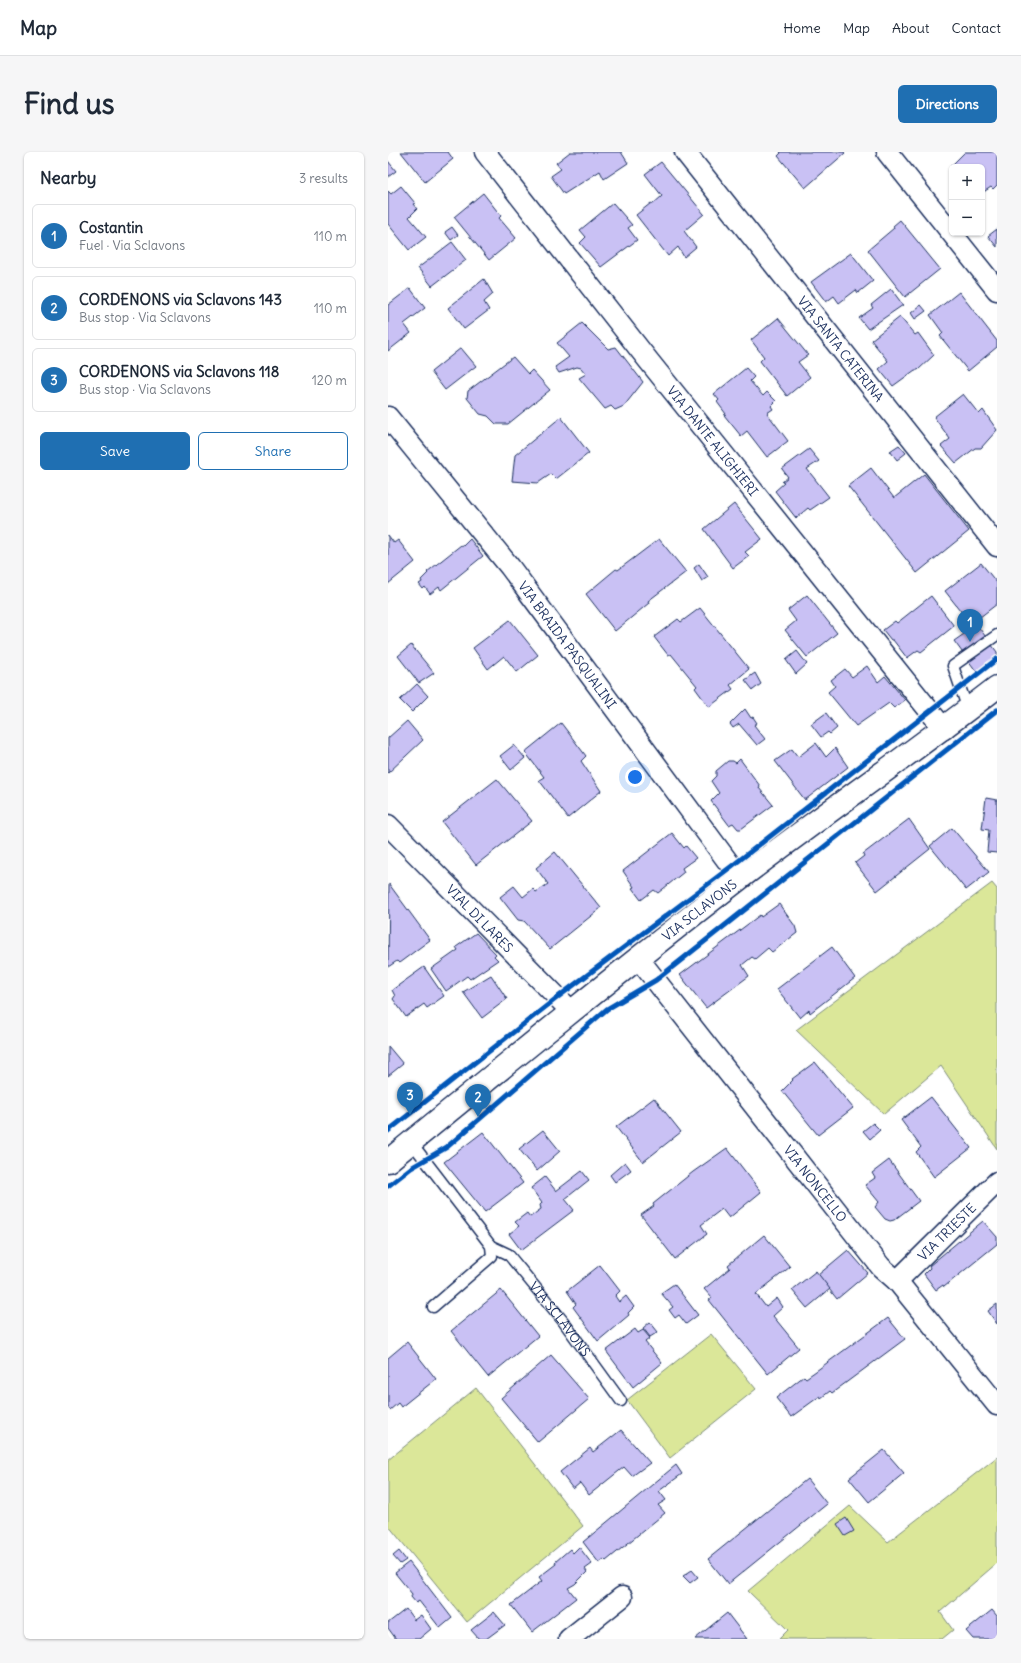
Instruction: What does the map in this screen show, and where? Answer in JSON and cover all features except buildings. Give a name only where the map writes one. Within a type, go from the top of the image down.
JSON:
[{"type":"street","name":"VIA DANTE ALIGHIERI","points":[[485,152],[648,360],[944,729]]},
{"type":"street","name":"VIA SANTA CATERINA","points":[[685,152],[997,546]]},
{"type":"street","points":[[887,152],[997,290]]},
{"type":"street","name":"VIA BRAIDA PASQUALINI","points":[[388,417],[510,567],[740,878]]},
{"type":"street","name":"VIA SCLAVONS","points":[[388,1161],[572,1011],[740,878],[944,729],[997,687]]},
{"type":"street","name":"VIAL DI LARES","points":[[388,825],[572,1011]]},
{"type":"street","name":"VIA NONCELLO","points":[[638,958],[881,1267],[896,1281],[997,1405]]},
{"type":"street","name":"VIA TRIESTE","points":[[896,1281],[997,1182]]},
{"type":"street","points":[[569,1639],[622,1597]]},
{"type":"lane","points":[[968,710],[953,666],[997,635]]},
{"type":"lane","name":"VIA SCLAVONS","points":[[411,1142],[491,1246],[508,1254],[562,1320],[621,1401]]},
{"type":"lane","points":[[433,1307],[492,1256],[491,1246]]},
{"type":"green space","points":[[992,883],[997,889],[997,1149],[941,1066],[884,1114],[796,1030]]},
{"type":"green space","points":[[711,1334],[756,1389],[670,1458],[627,1400]]},
{"type":"green space","points":[[476,1388],[583,1526],[467,1622],[388,1525],[388,1460]]},
{"type":"green space","points":[[997,1457],[997,1563],[940,1612],[953,1630],[942,1639],[779,1639],[788,1630],[748,1591],[850,1506],[888,1542]]},
{"type":"cycle path","points":[[388,1131],[558,997],[732,866],[997,659]]},
{"type":"cycle path","points":[[388,1186],[411,1168],[447,1147],[607,1009],[656,980],[997,710]]},
{"type":"place","name":"Costantin","points":[[970,642]]},
{"type":"place","name":"CORDENONS via Sclavons 118","points":[[410,1115]]},
{"type":"place","name":"CORDENONS via Sclavons 143","points":[[478,1117]]}]
